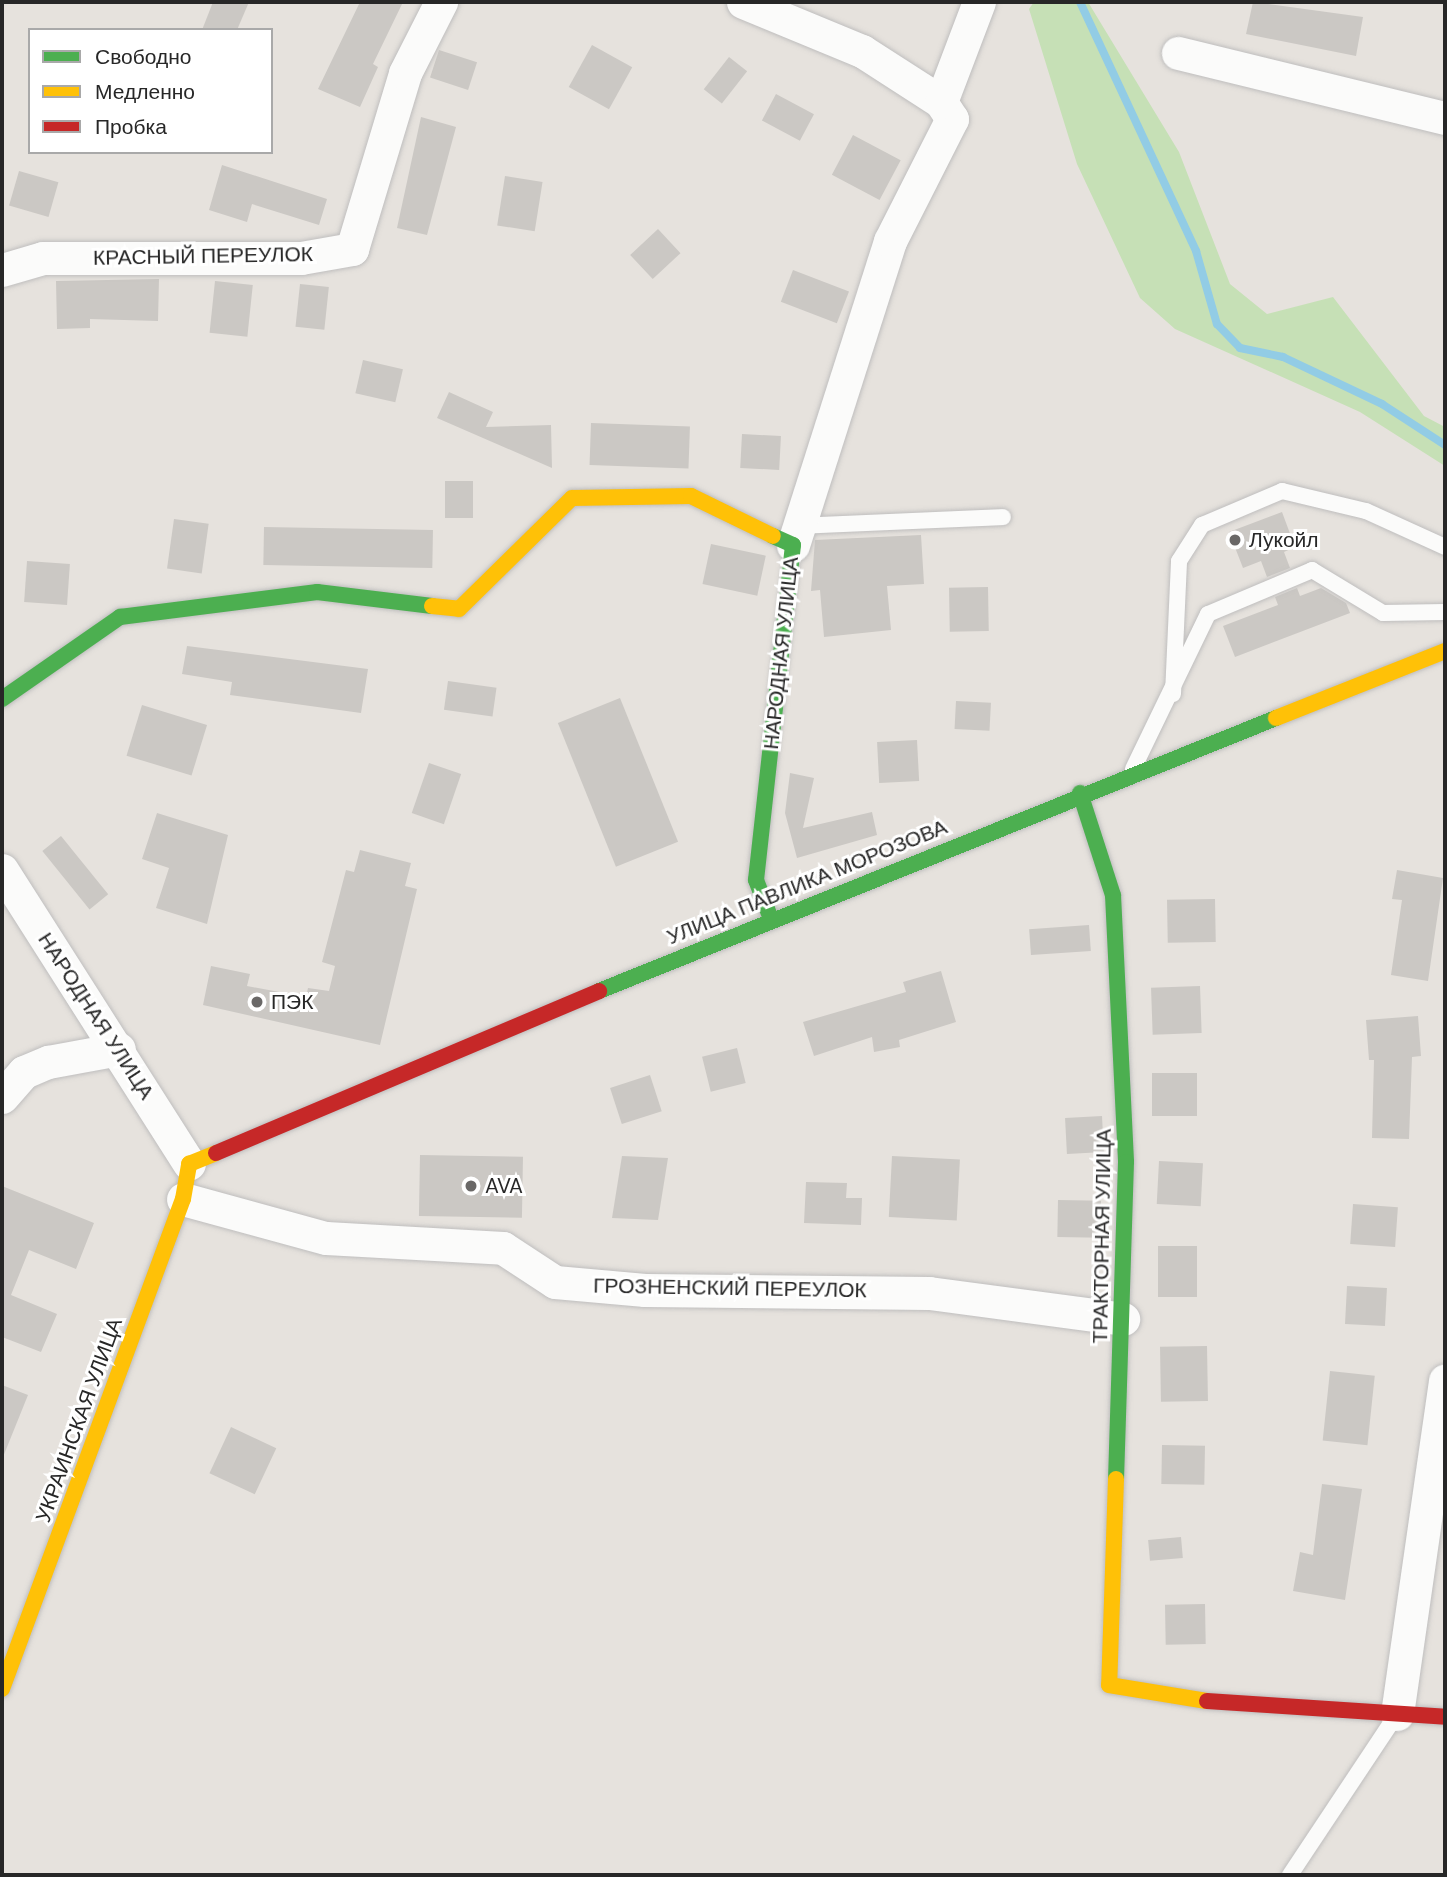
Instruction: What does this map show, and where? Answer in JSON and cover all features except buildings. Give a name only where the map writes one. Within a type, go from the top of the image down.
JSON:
[{"type":"street","name":"КРАСНЫЙ ПЕРЕУЛОК","points":[[2,270],[43,258],[301,257],[352,249],[405,73],[441,2]]},
{"type":"street","points":[[744,2],[862,51],[941,102],[952,119],[890,241],[796,535]]},
{"type":"street","points":[[941,102],[979,2]]},
{"type":"street","points":[[1178,53],[1445,118]]},
{"type":"street","name":"НАРОДНАЯ УЛИЦА","points":[[2,699],[120,617],[317,592],[459,609],[572,498],[691,496],[796,535],[756,880],[771,919]]},
{"type":"street","name":"УЛИЦА ПАВЛИКА МОРОЗОВА","points":[[189,1164],[771,919],[1131,772],[1445,651]]},
{"type":"street","name":"ТРАКТОРНАЯ УЛИЦА","points":[[1080,793],[1113,895],[1126,1162],[1110,1685],[1185,1700],[1397,1714]]},
{"type":"street","name":"НАРОДНАЯ УЛИЦА","points":[[2,870],[119,1049],[189,1164]]},
{"type":"street","points":[[2,1097],[24,1072],[48,1062],[119,1049]]},
{"type":"street","name":"УКРАИНСКАЯ УЛИЦА","points":[[2,1689],[183,1199],[189,1164]]},
{"type":"street","name":"ГРОЗНЕНСКИЙ ПЕРЕУЛОК","points":[[183,1199],[326,1238],[503,1248],[555,1282],[645,1290],[929,1293],[1123,1319]]},
{"type":"street","points":[[1445,1380],[1397,1714],[1445,1717]]},
{"type":"street","points":[[11,1610],[29,1618]]},
{"type":"lane","points":[[1172,694],[1179,561],[1202,525],[1282,491],[1366,510],[1445,547]]},
{"type":"lane","points":[[796,535],[1003,517]]},
{"type":"lane","points":[[1131,772],[1172,694],[1208,614],[1312,570],[1382,613],[1445,612]]},
{"type":"lane","points":[[1290,1875],[1397,1714]]},
{"type":"green space","points":[[1034,2],[1088,2],[1179,152],[1230,284],[1267,314],[1333,297],[1424,416],[1445,427],[1445,466],[1360,412],[1175,329],[1140,298],[1077,164],[1029,9]]},
{"type":"waterway","points":[[1080,2],[1196,251],[1217,324],[1240,348],[1283,357],[1382,404],[1445,445]]},
{"type":"traffic: fast","points":[[771,919],[756,880],[793,545],[773,536]]},
{"type":"traffic: fast","points":[[2,699],[120,617],[317,592],[432,606]]},
{"type":"traffic: fast","points":[[599,991],[1276,718]]},
{"type":"traffic: fast","points":[[1080,793],[1113,895],[1126,1162],[1116,1479]]},
{"type":"traffic: slow","points":[[432,606],[459,609],[572,498],[691,496],[773,536]]},
{"type":"traffic: slow","points":[[1276,718],[1445,651]]},
{"type":"traffic: slow","points":[[2,1689],[183,1199],[189,1164],[216,1153]]},
{"type":"traffic: slow","points":[[1116,1479],[1109,1685],[1207,1701]]},
{"type":"traffic: jam","points":[[216,1153],[599,991]]},
{"type":"traffic: jam","points":[[1207,1701],[1445,1717]]},
{"type":"place","name":"Лукойл","points":[[1235,540]]},
{"type":"place","name":"ПЭК","points":[[257,1002]]},
{"type":"place","name":"AVA","points":[[471,1186]]}]
